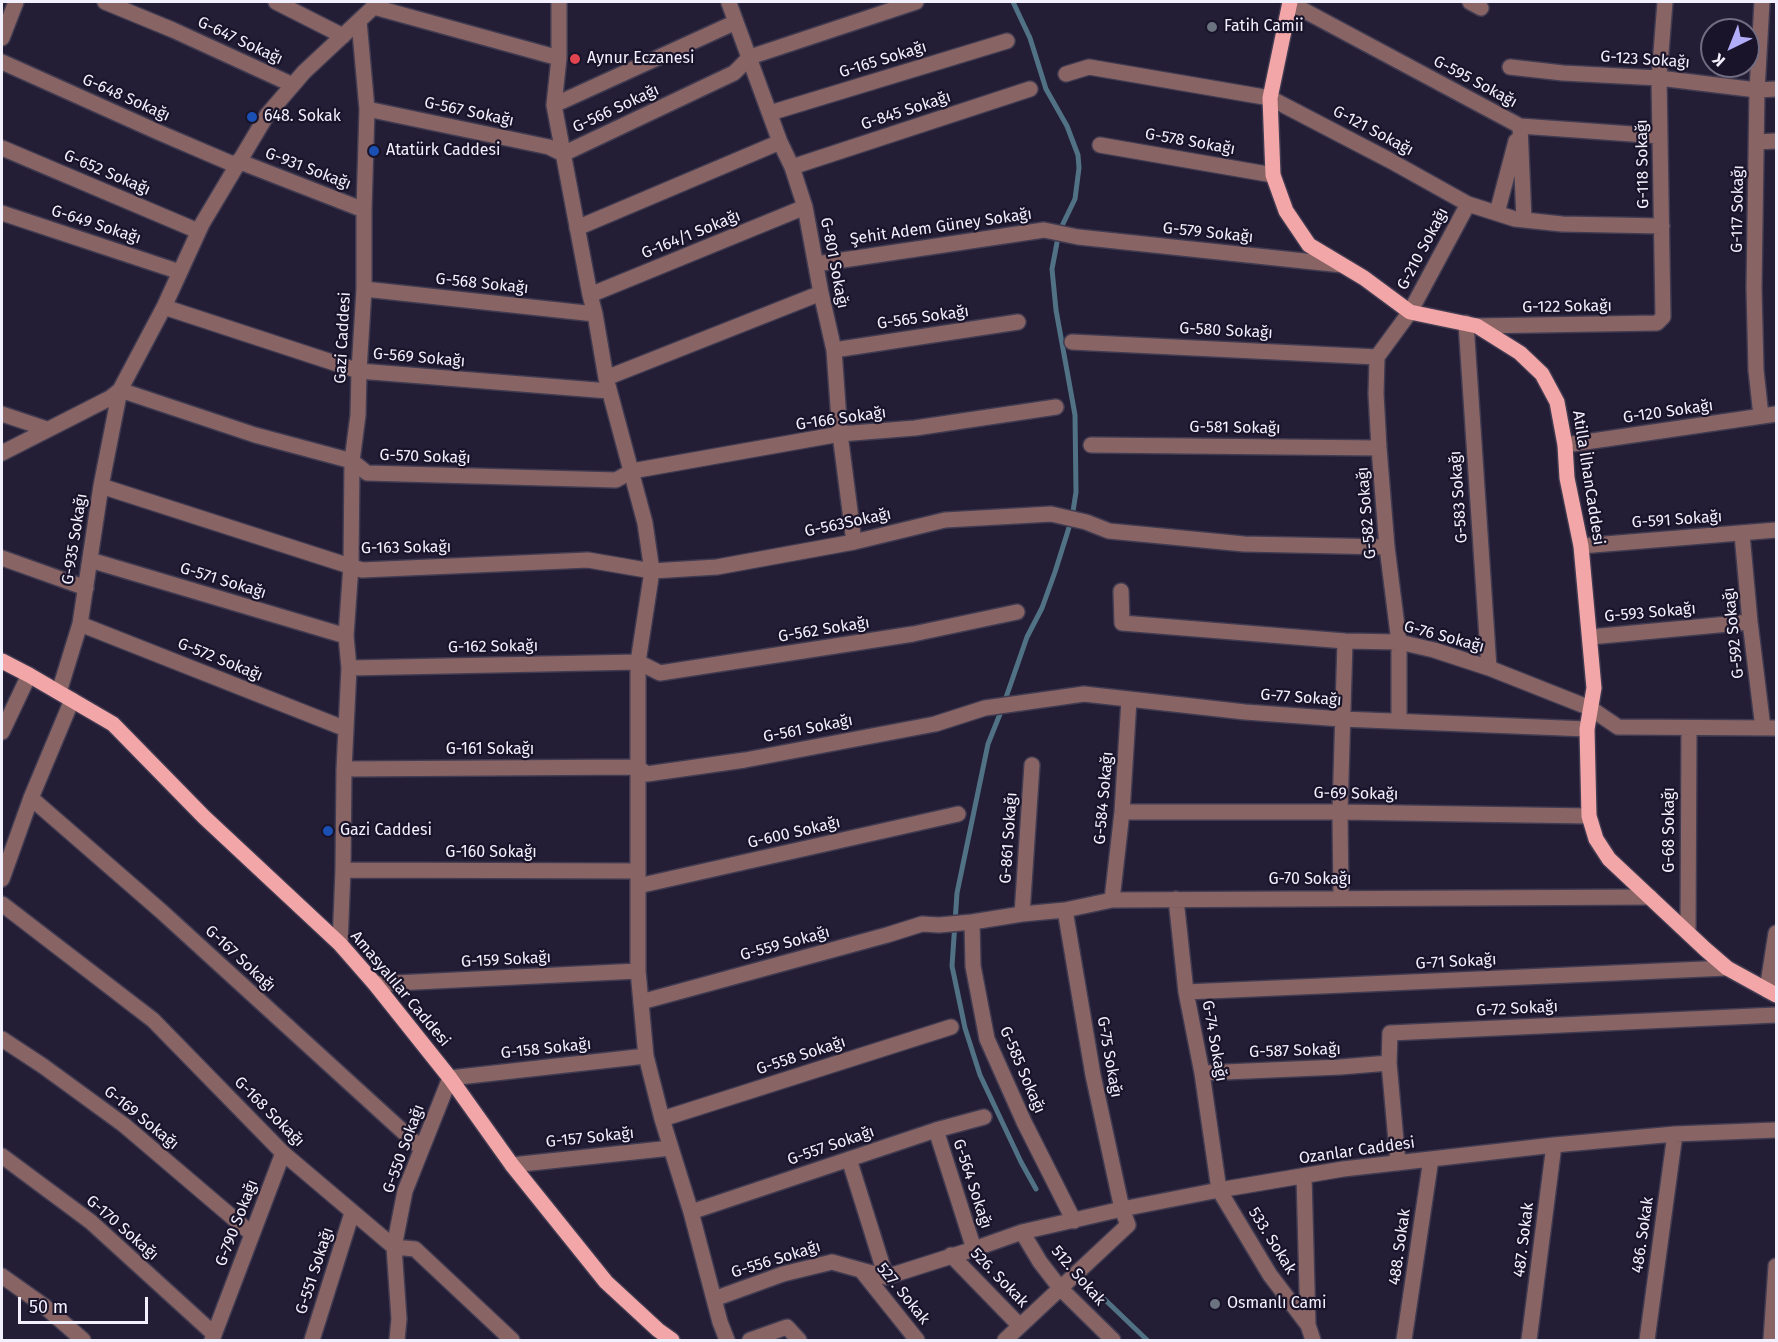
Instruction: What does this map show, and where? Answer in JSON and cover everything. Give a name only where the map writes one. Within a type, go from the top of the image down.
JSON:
[{"type":"main road","name":"Atilla İlhanCaddesi","points":[[1290,2],[1270,98],[1273,175],[1287,211],[1309,245],[1364,278],[1410,312],[1472,324],[1520,353],[1542,374],[1557,402],[1565,445],[1567,478],[1581,546],[1594,688],[1587,729],[1589,816],[1596,838],[1609,860],[1727,968],[1772,993]]},
{"type":"main road","name":"Amasyalılar Caddesi","points":[[2,661],[113,724],[204,817],[340,944],[450,1078],[512,1165],[606,1282],[672,1341]]},
{"type":"street","points":[[2,38],[16,2]]},
{"type":"street","name":"G-647 Sokağı","points":[[105,2],[173,30],[293,86]]},
{"type":"street","points":[[276,2],[301,7],[343,36]]},
{"type":"street","points":[[559,2],[559,57],[554,105],[562,154],[607,384],[645,523],[652,571],[638,662],[638,971],[646,1056],[662,1119],[727,1341]]},
{"type":"street","name":"G-566 Sokağı","points":[[562,154],[734,73],[750,57],[916,2]]},
{"type":"street","name":"G-595 Sokağı","points":[[1290,2],[1520,126],[1660,136]]},
{"type":"street","name":"G-118 Sokağı","points":[[1657,323],[1663,317],[1659,78],[1665,2]]},
{"type":"street","name":"G-117 Sokağı","points":[[1762,2],[1757,90],[1754,288],[1756,370],[1769,415]]},
{"type":"street","name":"G-801 Sokağı","points":[[729,3],[806,207],[821,293],[834,350],[840,434],[854,542]]},
{"type":"street","points":[[2,453],[110,398],[120,390],[164,307],[198,231],[267,115],[304,72],[377,4],[559,57]]},
{"type":"street","name":"Gazi Caddesi","points":[[340,944],[344,870],[344,769],[349,668],[346,636],[351,565],[352,461],[358,415],[364,289],[367,109],[359,21]]},
{"type":"street","points":[[554,105],[736,22]]},
{"type":"street","name":"G-165 Sokağı","points":[[770,113],[1007,41]]},
{"type":"street","name":"G-648 Sokağı","points":[[2,62],[158,132],[237,163]]},
{"type":"street","name":"G-121 Sokağı","points":[[1066,74],[1089,67],[1270,98],[1468,204],[1515,219],[1562,224],[1662,226]]},
{"type":"street","name":"G-123 Sokağı","points":[[1510,67],[1563,73],[1659,78],[1757,90],[1776,89]]},
{"type":"street","name":"G-845 Sokağı","points":[[792,168],[1030,88]]},
{"type":"street","name":"G-567 Sokağı","points":[[367,109],[549,147],[562,154]]},
{"type":"street","points":[[1497,213],[1520,126]]},
{"type":"street","points":[[1520,126],[1524,220]]},
{"type":"street","points":[[1757,142],[1776,141]]},
{"type":"street","points":[[577,228],[780,142]]},
{"type":"street","name":"G-578 Sokağı","points":[[1100,145],[1273,175]]},
{"type":"street","name":"G-652 Sokağı","points":[[2,148],[198,231]]},
{"type":"street","name":"G-931 Sokağı","points":[[237,163],[364,210]]},
{"type":"street","name":"G-210 Sokağı","points":[[1410,312],[1468,204]]},
{"type":"street","name":"G-164/1 Sokağı","points":[[590,296],[806,207]]},
{"type":"street","name":"G-649 Sokağı","points":[[2,213],[180,272]]},
{"type":"street","name":"Şehit Adem Güney Sokağı","points":[[816,264],[1047,231],[1071,236]]},
{"type":"street","name":"G-579 Sokağı","points":[[1071,236],[1342,265]]},
{"type":"street","name":"G-568 Sokağı","points":[[364,289],[595,314]]},
{"type":"street","points":[[607,384],[821,293]]},
{"type":"street","name":"G-569 Sokağı","points":[[164,307],[359,371],[607,384]]},
{"type":"street","points":[[1377,357],[1410,312]]},
{"type":"street","name":"G-565 Sokağı","points":[[834,350],[1018,322]]},
{"type":"street","name":"G-122 Sokağı","points":[[1472,324],[1657,323]]},
{"type":"street","name":"G-583 Sokağı","points":[[1472,324],[1489,668]]},
{"type":"street","name":"G-580 Sokağı","points":[[1072,342],[1377,357]]},
{"type":"street","name":"G-582 Sokağı","points":[[1377,357],[1376,394],[1387,548],[1400,642],[1399,722]]},
{"type":"street","name":"G-570 Sokağı","points":[[120,390],[255,435],[352,461],[367,473],[616,480],[632,471]]},
{"type":"street","name":"G-935 Sokağı","points":[[2,879],[65,696],[80,624],[101,486],[120,390]]},
{"type":"street","name":"G-166 Sokağı","points":[[632,471],[840,434],[915,428],[1056,407]]},
{"type":"street","points":[[2,414],[47,429]]},
{"type":"street","name":"G-120 Sokağı","points":[[1565,445],[1769,415]]},
{"type":"street","name":"G-581 Sokağı","points":[[1091,445],[1379,448]]},
{"type":"street","name":"G-163 Sokağı","points":[[101,486],[362,570],[588,560],[652,571]]},
{"type":"street","name":"G-563Sokağı","points":[[652,571],[717,567],[854,542],[945,520],[1051,514],[1086,522],[1108,531],[1244,544],[1387,548]]},
{"type":"street","name":"G-591 Sokağı","points":[[1581,546],[1776,530]]},
{"type":"street","name":"G-592 Sokağı","points":[[1742,534],[1750,622],[1770,728]]},
{"type":"street","points":[[2,558],[86,588]]},
{"type":"street","name":"G-571 Sokağı","points":[[90,560],[346,636]]},
{"type":"street","name":"G-76 Sokağı","points":[[1121,591],[1122,623],[1400,642],[1434,650],[1489,668],[1590,708],[1618,726],[1770,728]]},
{"type":"street","name":"G-562 Sokağı","points":[[638,662],[660,673],[913,634],[1017,612]]},
{"type":"street","name":"G-593 Sokağı","points":[[1590,637],[1750,622]]},
{"type":"street","name":"G-572 Sokağı","points":[[80,624],[345,729]]},
{"type":"street","points":[[1341,898],[1340,812],[1345,640]]},
{"type":"street","name":"G-162 Sokağı","points":[[349,668],[638,662]]},
{"type":"street","points":[[2,732],[29,675]]},
{"type":"street","name":"G-77 Sokağı","points":[[1013,704],[1084,694],[1245,712],[1342,719],[1587,729]]},
{"type":"street","name":"G-584 Sokağı","points":[[1112,900],[1122,812],[1129,700]]},
{"type":"street","name":"G-561 Sokağı","points":[[637,767],[647,774],[745,760],[935,724],[985,708],[1013,704]]},
{"type":"street","name":"G-68 Sokağı","points":[[1688,933],[1689,728]]},
{"type":"street","name":"G-861 Sokağı","points":[[1022,914],[1032,765]]},
{"type":"street","name":"G-161 Sokağı","points":[[344,769],[637,767]]},
{"type":"street","name":"G-167 Sokağı","points":[[31,798],[161,911],[421,1148]]},
{"type":"street","name":"G-69 Sokağı","points":[[1122,812],[1340,812],[1589,816]]},
{"type":"street","name":"G-600 Sokağı","points":[[638,878],[958,814]]},
{"type":"street","name":"G-160 Sokağı","points":[[344,870],[638,878]]},
{"type":"street","name":"G-70 Sokağı","points":[[972,922],[1065,910],[1112,900],[1650,897]]},
{"type":"street","name":"G-74 Sokağı","points":[[1176,899],[1186,992],[1202,1072],[1219,1190]]},
{"type":"street","name":"G-168 Sokağı","points":[[2,904],[153,1020],[283,1153],[394,1246],[415,1249],[512,1341]]},
{"type":"street","name":"G-75 Sokağı","points":[[1065,910],[1093,1076],[1122,1209]]},
{"type":"street","name":"G-559 Sokağı","points":[[641,1002],[922,924],[972,922]]},
{"type":"street","name":"G-585 Sokağı","points":[[972,922],[973,966],[987,1039],[1024,1122],[1074,1221]]},
{"type":"street","points":[[1772,993],[1776,933]]},
{"type":"street","name":"G-71 Sokağı","points":[[1186,992],[1727,968]]},
{"type":"street","name":"G-159 Sokağı","points":[[375,984],[638,971]]},
{"type":"street","name":"G-72 Sokağı","points":[[1398,1163],[1389,1063],[1390,1033],[1776,1015]]},
{"type":"street","name":"G-558 Sokağı","points":[[662,1119],[951,1027]]},
{"type":"street","name":"G-169 Sokağı","points":[[2,1039],[124,1125],[252,1234]]},
{"type":"street","name":"G-158 Sokağı","points":[[450,1078],[646,1056]]},
{"type":"street","name":"G-587 Sokağı","points":[[1202,1072],[1340,1068],[1389,1063]]},
{"type":"street","name":"G-550 Sokağı","points":[[397,1341],[399,1319],[394,1246],[405,1191],[450,1078]]},
{"type":"street","name":"G-557 Sokağı","points":[[691,1212],[936,1130],[984,1117]]},
{"type":"street","name":"G-564 Sokağı","points":[[936,1130],[974,1249]]},
{"type":"street","name":"Ozanlar Caddesi","points":[[951,1255],[1022,1232],[1122,1209],[1343,1169],[1675,1134],[1776,1130]]},
{"type":"street","name":"486. Sokak","points":[[1647,1341],[1675,1134]]},
{"type":"street","name":"487. Sokak","points":[[1529,1341],[1554,1145]]},
{"type":"street","name":"G-157 Sokağı","points":[[512,1165],[671,1148]]},
{"type":"street","name":"G-790 Sokağı","points":[[213,1337],[283,1153]]},
{"type":"street","name":"G-170 Sokağı","points":[[2,1156],[91,1222],[213,1337]]},
{"type":"street","points":[[849,1159],[886,1277],[951,1255]]},
{"type":"street","name":"488. Sokak","points":[[1404,1341],[1431,1159]]},
{"type":"street","points":[[1304,1176],[1308,1325]]},
{"type":"street","name":"533. Sokak","points":[[1219,1190],[1270,1275],[1308,1325],[1313,1341]]},
{"type":"street","points":[[1005,1341],[1128,1225],[1122,1209]]},
{"type":"street","name":"G-551 Sokağı","points":[[312,1341],[352,1213]]},
{"type":"street","name":"512. Sokak","points":[[1022,1232],[1040,1262],[1060,1288],[1113,1341]]},
{"type":"street","name":"526. Sokak","points":[[951,1255],[1020,1326]]},
{"type":"street","name":"G-556 Sokağı","points":[[714,1299],[783,1274],[832,1262],[886,1277]]},
{"type":"street","points":[[1771,1341],[1776,1266]]},
{"type":"street","name":"527. Sokak","points":[[861,1270],[917,1341]]},
{"type":"street","points":[[2,1276],[43,1305],[83,1341]]},
{"type":"street","points":[[750,1341],[787,1327],[799,1341]]},
{"type":"waterway","points":[[1013,2],[1030,38],[1046,89],[1067,126],[1078,155],[1079,168],[1075,199],[1059,232],[1052,269],[1056,310],[1075,415],[1076,492],[1072,518],[1055,572],[1042,608],[1027,637],[988,744],[957,893],[952,966],[965,1028],[980,1075],[1036,1189]]},
{"type":"waterway","points":[[1098,1293],[1147,1340]]},
{"type":"place","name":"Fatih Camii","points":[[1212,27]]},
{"type":"place","name":"Aynur Eczanesi","points":[[575,59]]},
{"type":"place","name":"648. Sokak","points":[[252,117]]},
{"type":"place","name":"Atatürk Caddesi","points":[[374,151]]},
{"type":"place","name":"Gazi Caddesi","points":[[328,831]]},
{"type":"place","name":"Osmanlı Cami","points":[[1215,1304]]}]
